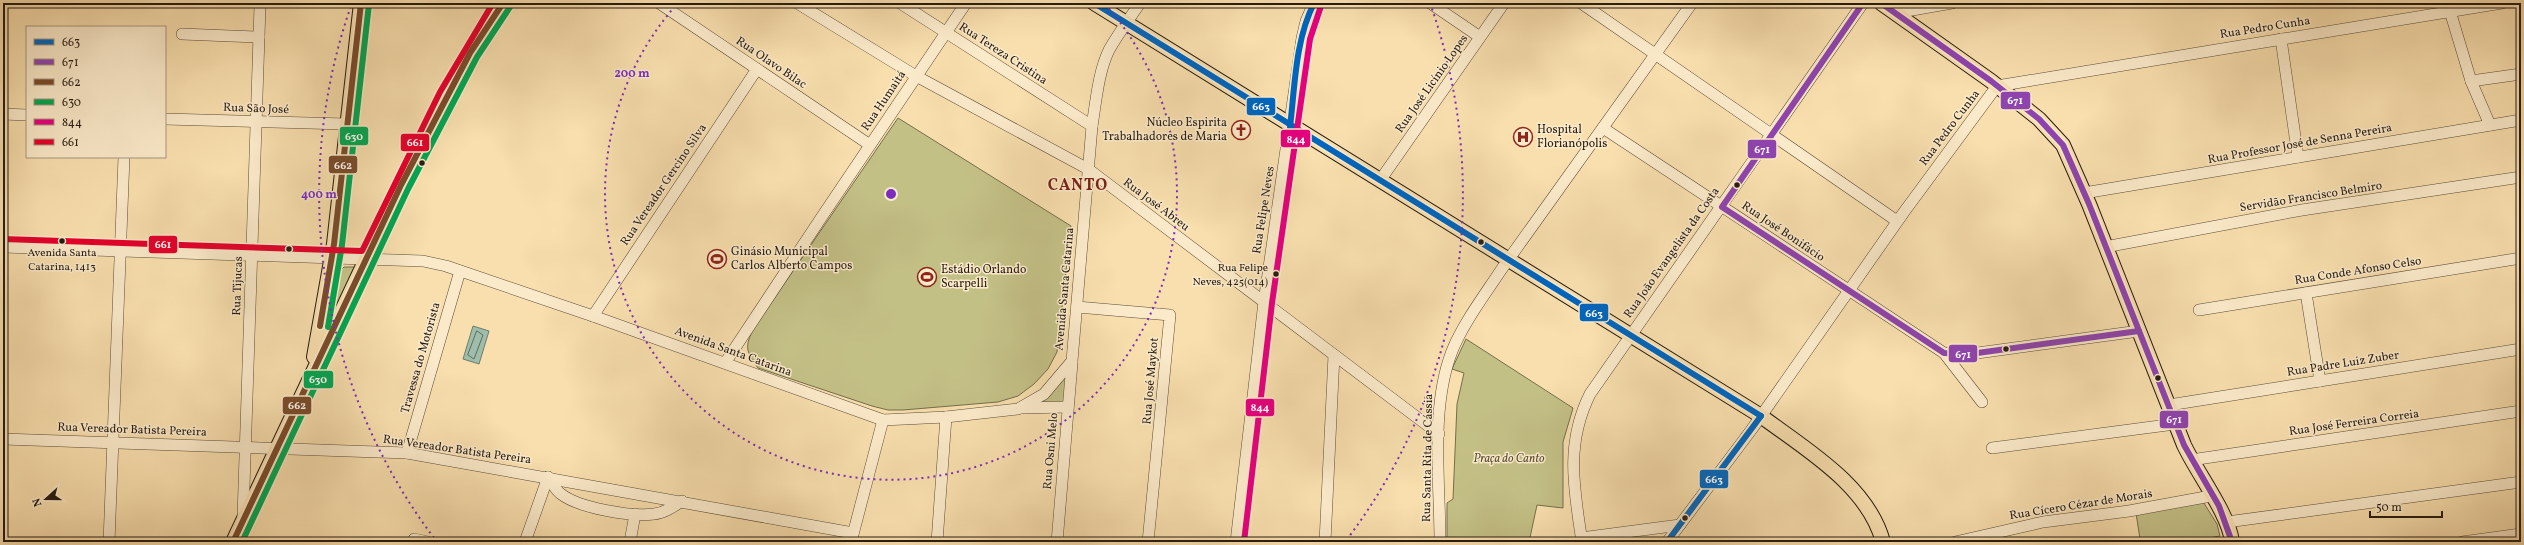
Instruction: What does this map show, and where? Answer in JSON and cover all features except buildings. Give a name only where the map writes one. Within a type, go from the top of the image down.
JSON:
[{"type":"main road","points":[[306,386],[317,342],[332,257],[361,3]]},
{"type":"main road","points":[[232,542],[401,185],[470,53],[503,3]]},
{"type":"main road","points":[[1094,3],[1290,127],[1381,179],[1761,416],[1820,461],[1845,484],[1870,513],[1883,542]]},
{"type":"main road","points":[[1881,3],[1997,86],[2053,132],[2070,158],[2191,460],[2227,522],[2232,542]]},
{"type":"street","name":"Rua Olavo Bilac","points":[[659,3],[870,145]]},
{"type":"street","name":"Rua José Abreu","points":[[796,3],[916,76],[1088,169],[1439,434]]},
{"type":"street","name":"Rua Tereza Cristina","points":[[900,3],[1092,126]]},
{"type":"street","name":"Rua Humaitá","points":[[725,363],[822,215],[966,3]]},
{"type":"street","name":"Avenida Santa Catarina","points":[[3,247],[423,261],[460,271],[593,316],[883,420],[946,417],[1018,409],[1044,394],[1072,361],[1092,126],[1104,62],[1140,3]]},
{"type":"street","name":"Rua Felipe Neves","points":[[1236,542],[1264,302],[1302,38],[1306,21],[1314,3]]},
{"type":"street","points":[[1430,3],[1480,37]]},
{"type":"street","name":"Rua José Licínio Lopes","points":[[1381,179],[1504,3]]},
{"type":"street","points":[[1581,3],[1897,221]]},
{"type":"street","name":"Rua Santa Rita de Cássia","points":[[1440,542],[1439,434],[1442,390],[1453,350],[1477,306],[1509,259],[1692,3]]},
{"type":"street","name":"Rua João Evangelista da Costa","points":[[1581,540],[1574,481],[1575,435],[1581,413],[1590,394],[1630,334],[1722,207],[1863,3]]},
{"type":"street","points":[[1895,13],[1952,3]]},
{"type":"street","name":"Rua Pedro Cunha","points":[[1667,542],[1761,416],[1897,221],[1997,86],[2502,3]]},
{"type":"street","name":"Rua Tijucas","points":[[243,520],[260,6]]},
{"type":"street","points":[[2450,11],[2470,81],[2490,125]]},
{"type":"street","points":[[182,34],[259,37]]},
{"type":"street","points":[[2281,39],[2298,157]]},
{"type":"street","name":"Rua Vereador Gercino Silva","points":[[593,316],[757,69]]},
{"type":"street","points":[[2470,81],[2521,74]]},
{"type":"street","points":[[3,114],[26,115]]},
{"type":"street","name":"Rua São José","points":[[166,119],[346,124]]},
{"type":"street","name":"Rua Professor José de Senna Pereira","points":[[2084,193],[2521,120]]},
{"type":"street","name":"Rua José Bonifácio","points":[[1603,128],[1944,353]]},
{"type":"street","points":[[109,542],[124,158]]},
{"type":"street","name":"Servidão Francisco Belmiro","points":[[2105,246],[2302,210],[2521,177]]},
{"type":"street","name":"Rua Conde Afonso Celso","points":[[2199,310],[2521,258]]},
{"type":"street","name":"Travessa do Motorista","points":[[407,453],[460,271]]},
{"type":"street","points":[[2306,293],[2320,381]]},
{"type":"street","name":"Rua José Maykot","points":[[1076,307],[1170,315],[1148,542]]},
{"type":"street","points":[[1944,353],[1970,354],[2139,331]]},
{"type":"street","name":"Rua Padre Luiz Zuber","points":[[2169,405],[2521,349]]},
{"type":"street","points":[[1944,353],[1982,402]]},
{"type":"street","points":[[1325,542],[1334,355]]},
{"type":"street","name":"Rua Osni Melo","points":[[1057,542],[1072,361]]},
{"type":"street","points":[[1018,409],[1068,407]]},
{"type":"street","name":"Rua José Ferreira Correia","points":[[2191,460],[2521,411]]},
{"type":"street","points":[[937,542],[946,417]]},
{"type":"street","points":[[852,538],[883,420]]},
{"type":"street","points":[[1992,448],[2176,424]]},
{"type":"street","name":"Rua Vereador Batista Pereira","points":[[3,439],[277,447],[407,453],[682,501],[852,538]]},
{"type":"street","points":[[548,477],[560,493],[575,502],[635,514],[654,514],[668,510],[682,501]]},
{"type":"street","points":[[525,542],[548,477]]},
{"type":"street","points":[[2227,522],[2521,482]]},
{"type":"street","name":"Rua Cícero Cézar de Morais","points":[[1955,542],[2043,522],[2129,511],[2211,496]]},
{"type":"street","points":[[630,542],[635,514]]},
{"type":"street","points":[[1581,540],[1680,525]]},
{"type":"street","points":[[2462,542],[2521,534]]},
{"type":"street","points":[[414,539],[428,542]]},
{"type":"green space","name":"Estádio Orlando Scarpelli","points":[[898,118],[1071,226],[1057,352],[1048,369],[1034,384],[1018,396],[998,402],[888,410],[758,368],[749,353],[749,340],[754,328]]},
{"type":"green space","points":[[344,267],[354,267],[357,270],[331,317],[330,313],[338,273]]},
{"type":"green space","name":"Praça do Canto","points":[[1466,339],[1573,408],[1563,442],[1563,508],[1537,505],[1529,542],[1447,542],[1447,503],[1453,499],[1457,404],[1464,373],[1452,369]]},
{"type":"green space","points":[[1068,374],[1065,404],[1040,405]]},
{"type":"green space","points":[[2202,500],[2217,524],[2220,536],[2188,542],[2145,542],[2144,538],[2140,539],[2136,513]]},
{"type":"water","points":[[473,326],[489,331],[479,364],[463,359]]},
{"type":"transit line","name":"662","points":[[320,326],[334,244],[361,3]]},
{"type":"transit line","name":"661","points":[[3,239],[362,251],[440,92],[493,3]]},
{"type":"transit line","name":"662","points":[[233,542],[401,185],[470,53],[503,3]]},
{"type":"transit line","name":"663","points":[[1094,3],[1761,416]]},
{"type":"transit line","name":"663","points":[[1290,127],[1299,48],[1314,3]]},
{"type":"transit line","name":"671","points":[[1863,3],[1722,207],[1944,353],[1970,354],[2139,331]]},
{"type":"transit line","name":"671","points":[[1881,3],[1991,81],[2039,119],[2063,145],[2089,204],[2184,445],[2219,506],[2232,542]]},
{"type":"transit line","name":"630","points":[[328,327],[342,245],[369,4]]},
{"type":"transit line","name":"844","points":[[1244,542],[1272,303],[1310,39],[1321,6]]},
{"type":"transit line","name":"630","points":[[242,542],[408,189],[477,57],[510,7]]},
{"type":"transit line","name":"663","points":[[1667,542],[1761,416]]},
{"type":"place","name":"Núcleo Espirita Trabalhadores de Maria","points":[[1241,130]]},
{"type":"place","name":"Hospital Florianópolis","points":[[1523,137]]},
{"type":"place","name":"Avenida Santa Catarina, 1413","points":[[62,241]]},
{"type":"place","name":"Ginásio Municipal Carlos Alberto Campos","points":[[717,259]]},
{"type":"place","name":"Rua Felipe Neves, 425(014)","points":[[1276,274]]},
{"type":"place","name":"Estádio Orlando Scarpelli","points":[[927,277]]},
{"type":"district","name":"CANTO","points":[[1078,186]]}]
